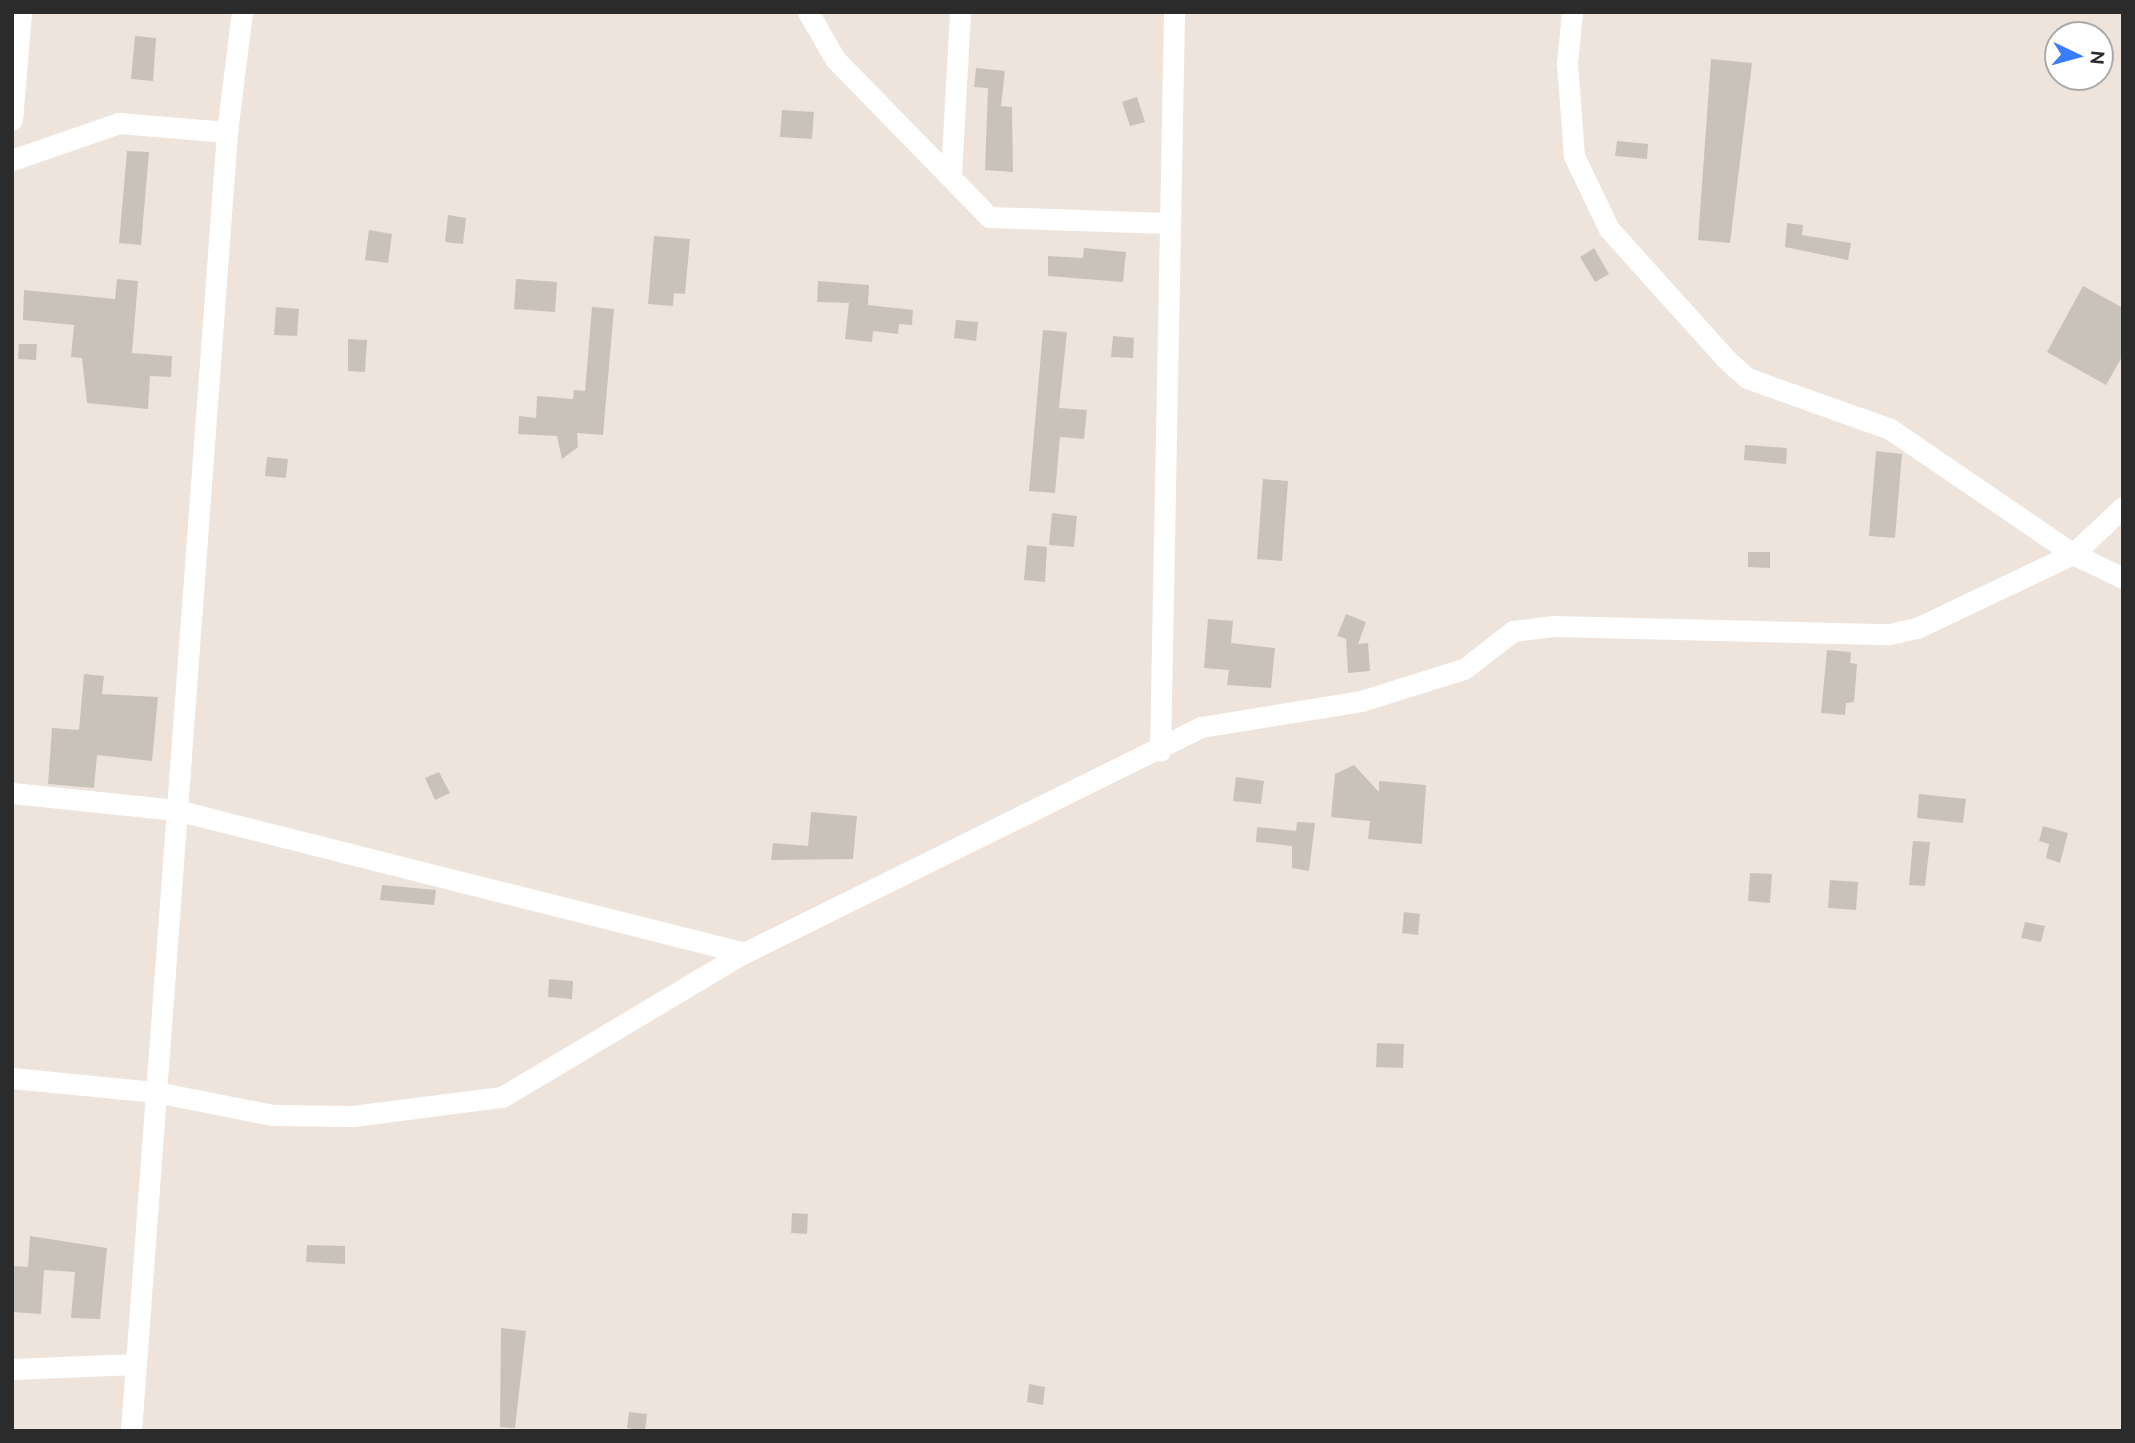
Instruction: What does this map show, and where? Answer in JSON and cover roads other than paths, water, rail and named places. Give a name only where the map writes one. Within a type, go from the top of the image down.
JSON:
[{"type":"street","points":[[12,120],[21,12]]},
{"type":"street","points":[[131,1431],[227,132],[242,12]]},
{"type":"street","points":[[808,12],[835,59],[951,174],[989,217],[1167,223]]},
{"type":"street","points":[[951,174],[960,12]]},
{"type":"street","points":[[1160,751],[1167,223],[1174,12]]},
{"type":"street","points":[[1572,12],[1567,63],[1574,156],[1609,229],[1727,360],[1747,378],[1890,429],[2073,554],[2123,578]]},
{"type":"street","points":[[12,160],[119,123],[227,132]]},
{"type":"street","points":[[12,1079],[156,1092],[272,1115],[339,1116],[502,1097],[744,953],[1160,751],[1201,727],[1336,706],[1464,668],[1513,631],[1607,623],[1890,634],[1945,620],[2073,554],[2123,507]]},
{"type":"street","points":[[12,793],[176,810],[744,953]]},
{"type":"street","points":[[12,1369],[136,1364]]}]
